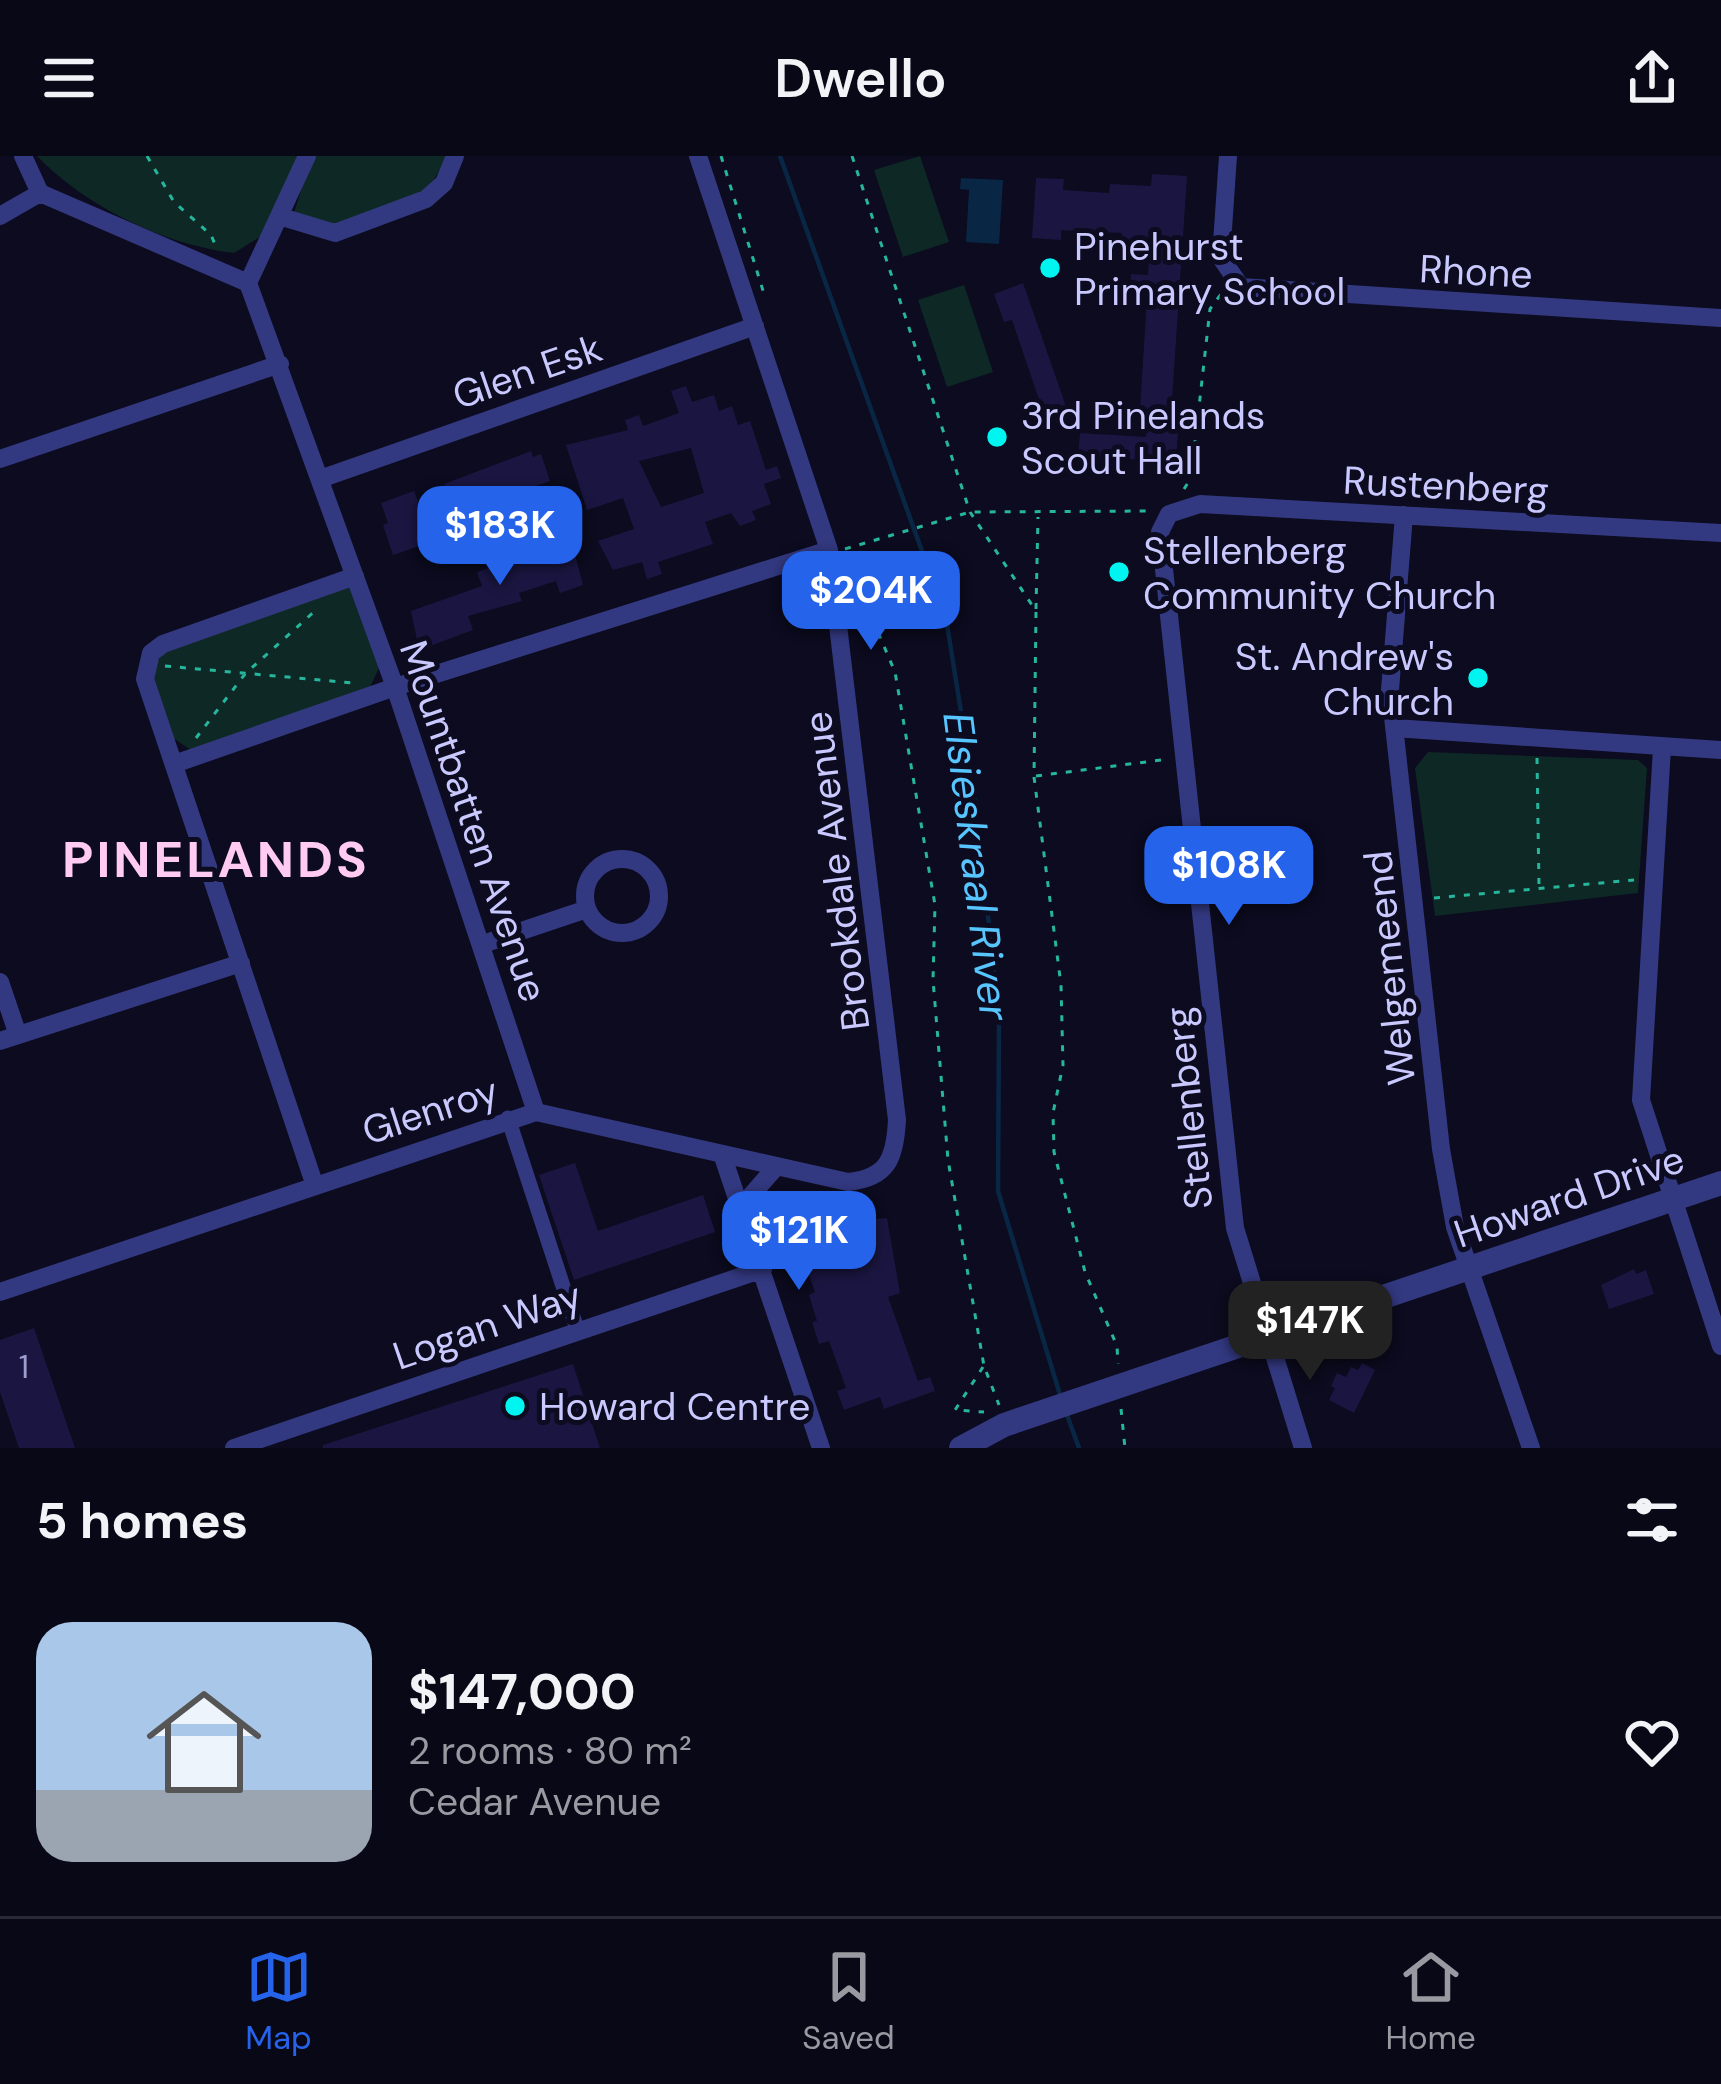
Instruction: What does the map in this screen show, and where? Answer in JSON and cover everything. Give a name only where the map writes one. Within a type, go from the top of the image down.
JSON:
[{"type":"street","points":[[22,156],[40,194],[239,279],[282,217],[307,156]]},
{"type":"street","points":[[282,217],[335,233],[426,200],[444,183],[455,156]]},
{"type":"street","name":"Brookdale Avenue","points":[[698,156],[829,550],[897,1120],[888,1168]]},
{"type":"street","points":[[1228,156],[1221,258],[1231,280]]},
{"type":"street","points":[[0,216],[40,194]]},
{"type":"street","name":"Mountbatten Avenue","points":[[239,279],[280,364],[483,944],[536,1112]]},
{"type":"street","name":"Rhone","points":[[1231,280],[1254,292],[1721,318]]},
{"type":"street","name":"Glen Esk","points":[[320,478],[755,326]]},
{"type":"street","points":[[0,459],[280,364]]},
{"type":"street","name":"Rustenberg","points":[[1169,514],[1200,504],[1721,533]]},
{"type":"street","name":"Stellenberg","points":[[1169,514],[1158,547],[1235,1228],[1303,1448]]},
{"type":"street","name":"Welgemeend","points":[[1404,515],[1390,690],[1441,1149],[1468,1268],[1531,1448]]},
{"type":"street","points":[[177,763],[394,687],[829,550]]},
{"type":"street","points":[[314,1183],[177,763],[145,679],[145,664],[163,644],[355,576]]},
{"type":"street","points":[[1394,728],[1721,750]]},
{"type":"street","points":[[1662,748],[1641,1100],[1671,1200],[1712,1292],[1721,1346]]},
{"type":"street","points":[[608,861],[636,861],[658,884],[658,907],[640,929],[609,932],[587,909],[587,881],[608,861]]},
{"type":"street","points":[[483,944],[587,909]]},
{"type":"street","points":[[0,982],[9,1038],[241,963]]},
{"type":"street","name":"Glenroy","points":[[0,1292],[536,1112],[848,1182],[874,1180],[888,1168]]},
{"type":"street","points":[[508,1118],[577,1329]]},
{"type":"street","points":[[723,1157],[821,1448]]},
{"type":"street","points":[[741,1208],[775,1168]]},
{"type":"street","name":"Howard Drive","points":[[964,1447],[1010,1415],[1111,1389],[1721,1183]]},
{"type":"street","name":"Logan Way","points":[[234,1448],[763,1269]]},
{"type":"path","points":[[146,156],[174,202],[212,236],[239,279]]},
{"type":"path","points":[[852,156],[970,512],[1036,611]]},
{"type":"path","points":[[1010,1415],[984,1366],[948,1160],[933,980],[935,905],[895,672],[844,550],[970,512],[1038,516],[1138,508],[1169,514],[1191,478],[1210,309],[1231,280]]},
{"type":"path","points":[[1038,516],[1034,777],[1061,985],[1063,1065],[1054,1113],[1054,1152],[1085,1272],[1117,1346],[1111,1389],[1125,1448]]},
{"type":"path","points":[[177,763],[245,674],[323,604]]},
{"type":"path","points":[[145,664],[352,683]]},
{"type":"path","points":[[1537,739],[1539,888]]},
{"type":"path","points":[[1034,777],[1182,757]]},
{"type":"path","points":[[1416,899],[1653,879]]},
{"type":"path","points":[[984,1366],[955,1410],[1010,1415]]},
{"type":"green space","points":[[37,156],[299,156],[263,235],[234,253],[180,242],[127,220],[78,191]]},
{"type":"green space","points":[[312,156],[448,156],[426,193],[334,229],[294,213]]},
{"type":"green space","points":[[920,156],[949,242],[903,257],[874,170]]},
{"type":"green space","points":[[964,285],[993,372],[947,387],[918,300]]},
{"type":"green space","points":[[349,586],[379,668],[369,689],[191,750],[173,738],[151,671],[165,649]]},
{"type":"green space","points":[[1428,752],[1638,760],[1647,768],[1638,893],[1435,916],[1415,768]]},
{"type":"water","points":[[961,178],[1003,180],[999,244],[966,242],[969,190],[960,189]]},
{"type":"building","points":[[1152,174],[1187,176],[1171,415],[1179,416],[1176,462],[1078,456],[1080,433],[1146,437],[1147,410],[1140,410],[1147,298],[1130,297],[1131,274],[1148,275],[1150,241],[1122,240],[1122,233],[1061,230],[1061,240],[1032,238],[1036,178],[1064,179],[1063,190],[1109,193],[1110,184],[1151,186]]},
{"type":"building","points":[[1023,283],[1068,412],[1046,420],[1012,320],[1004,322],[994,294]]},
{"type":"building","points":[[686,386],[692,402],[714,395],[719,411],[732,406],[738,425],[750,421],[766,470],[777,466],[781,478],[764,484],[771,504],[752,511],[756,520],[740,526],[731,513],[705,522],[713,544],[658,562],[662,574],[647,579],[642,562],[613,570],[598,541],[634,529],[623,498],[587,510],[566,445],[628,430],[625,420],[639,415],[643,426],[679,413],[671,391]],"holes":[[[691,448],[704,493],[661,507],[639,461]]]},
{"type":"building","points":[[531,451],[533,457],[541,454],[550,481],[522,491],[528,506],[509,513],[502,494],[453,510],[444,484]]},
{"type":"building","points":[[414,491],[428,526],[454,518],[460,536],[438,544],[442,554],[427,560],[422,545],[393,555],[383,525],[388,523],[381,503]]},
{"type":"building","points":[[569,532],[583,585],[560,593],[556,581],[519,593],[522,601],[468,616],[473,630],[419,650],[411,611],[482,586],[477,572],[503,563],[502,552]]},
{"type":"building","points":[[575,1163],[598,1231],[703,1195],[715,1232],[574,1280],[539,1175]]},
{"type":"building","points":[[887,1218],[900,1293],[888,1297],[918,1381],[930,1377],[935,1391],[884,1409],[880,1397],[844,1410],[837,1391],[846,1388],[829,1341],[819,1344],[812,1322],[817,1321],[809,1295],[815,1292],[800,1251],[791,1252],[786,1237],[789,1226],[825,1233],[828,1239],[851,1235],[850,1221]]},
{"type":"building","points":[[1634,1269],[1636,1274],[1646,1270],[1654,1294],[1609,1309],[1601,1285]]},
{"type":"building","points":[[34,1328],[75,1448],[19,1448],[0,1392],[0,1340]]},
{"type":"building","points":[[1362,1363],[1375,1370],[1354,1413],[1329,1400],[1335,1388],[1331,1386],[1337,1373],[1346,1377],[1351,1367],[1358,1370]]},
{"type":"building","name":"Howard Centre","points":[[573,1364],[600,1448],[323,1448],[323,1445]]},
{"type":"waterway","name":"Elsieskraal River","points":[[780,156],[946,618],[977,812],[999,1021],[998,1191],[1061,1398]]},
{"type":"waterway","name":"Elsieskraal River","points":[[1067,1415],[1079,1448]]},
{"type":"place","name":"Pinehurst Primary School","points":[[1050,268]]},
{"type":"place","name":"3rd Pinelands Scout Hall","points":[[997,437]]},
{"type":"place","name":"Stellenberg Community Church","points":[[1119,572]]},
{"type":"place","name":"St. Andrew's Church","points":[[1478,678]]},
{"type":"place","name":"Howard Centre","points":[[515,1406]]},
{"type":"district","name":"PINELANDS","points":[[216,859]]}]
